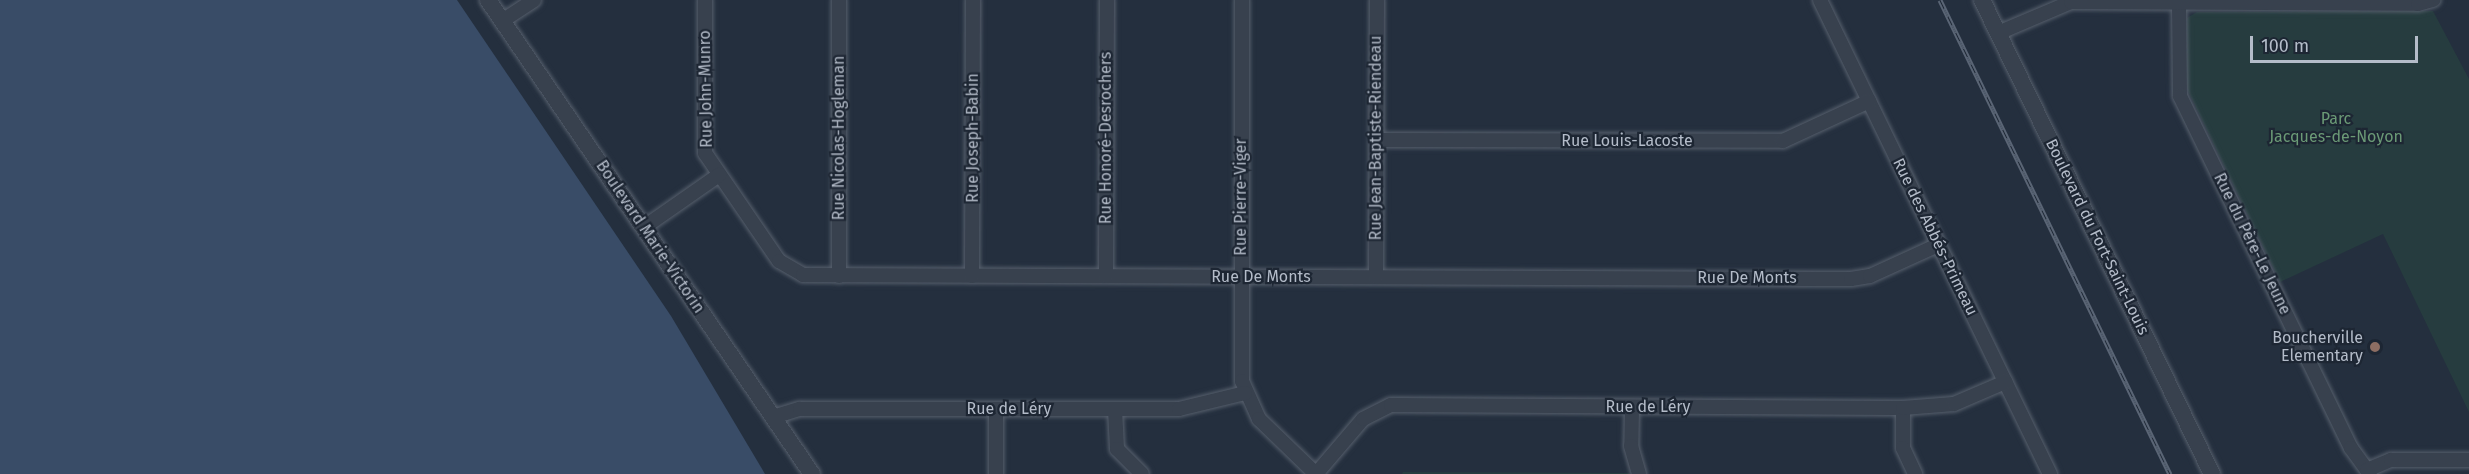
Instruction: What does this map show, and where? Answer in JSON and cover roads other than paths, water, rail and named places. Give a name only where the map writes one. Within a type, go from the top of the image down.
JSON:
[{"type":"street","name":"Boulevard Marie-Victorin","points":[[488,0],[813,474]]},
{"type":"street","points":[[502,21],[534,0]]},
{"type":"street","name":"Rue John-Munro","points":[[705,0],[704,146],[719,175]]},
{"type":"street","name":"Rue Nicolas-Hogleman","points":[[839,0],[839,276]]},
{"type":"street","name":"Rue Joseph-Babin","points":[[972,276],[973,0]]},
{"type":"street","name":"Rue Honoré-Desrochers","points":[[1106,276],[1107,0]]},
{"type":"street","name":"Rue Pierre-Viger","points":[[1242,0],[1241,369],[1245,393],[1264,426],[1316,474]]},
{"type":"street","name":"Rue Jean-Baptiste-Riendeau","points":[[1376,277],[1377,0]]},
{"type":"street","name":"Rue des Abbés-Primeau","points":[[1820,0],[2050,474]]},
{"type":"street","name":"Boulevard du Fort-Saint-Louis","points":[[1982,0],[2212,474]]},
{"type":"street","points":[[1998,33],[2071,2],[2418,4],[2433,0]]},
{"type":"street","name":"Rue du Père-Le Jeune","points":[[2179,3],[2180,96],[2351,448],[2368,472]]},
{"type":"street","name":"Rue Louis-Lacoste","points":[[1377,140],[1783,141],[1869,101]]},
{"type":"street","points":[[643,228],[719,175]]},
{"type":"street","name":"Rue De Monts","points":[[719,175],[784,267],[803,275],[1851,279],[1881,272],[1938,245]]},
{"type":"street","name":"Rue de Léry","points":[[1316,474],[1363,419],[1383,406],[1903,408],[1954,404],[2005,382]]},
{"type":"street","name":"Rue de Léry","points":[[773,417],[800,409],[1188,408],[1245,393]]},
{"type":"street","points":[[1632,406],[1632,446],[1639,474]]},
{"type":"street","points":[[1903,408],[1903,448],[1915,474]]},
{"type":"street","points":[[996,409],[996,474]]},
{"type":"street","points":[[1115,409],[1117,448],[1142,474]]},
{"type":"street","points":[[2368,472],[2391,460],[2469,460]]},
{"type":"water","points":[[0,0],[457,0],[671,316],[765,474],[0,474]]},
{"type":"railway","points":[[1940,0],[2170,474]]},
{"type":"place","name":"Boucherville Elementary","points":[[2375,347]]},
{"type":"park label","name":"Parc Jacques-de-Noyon","points":[[2336,128]]}]
